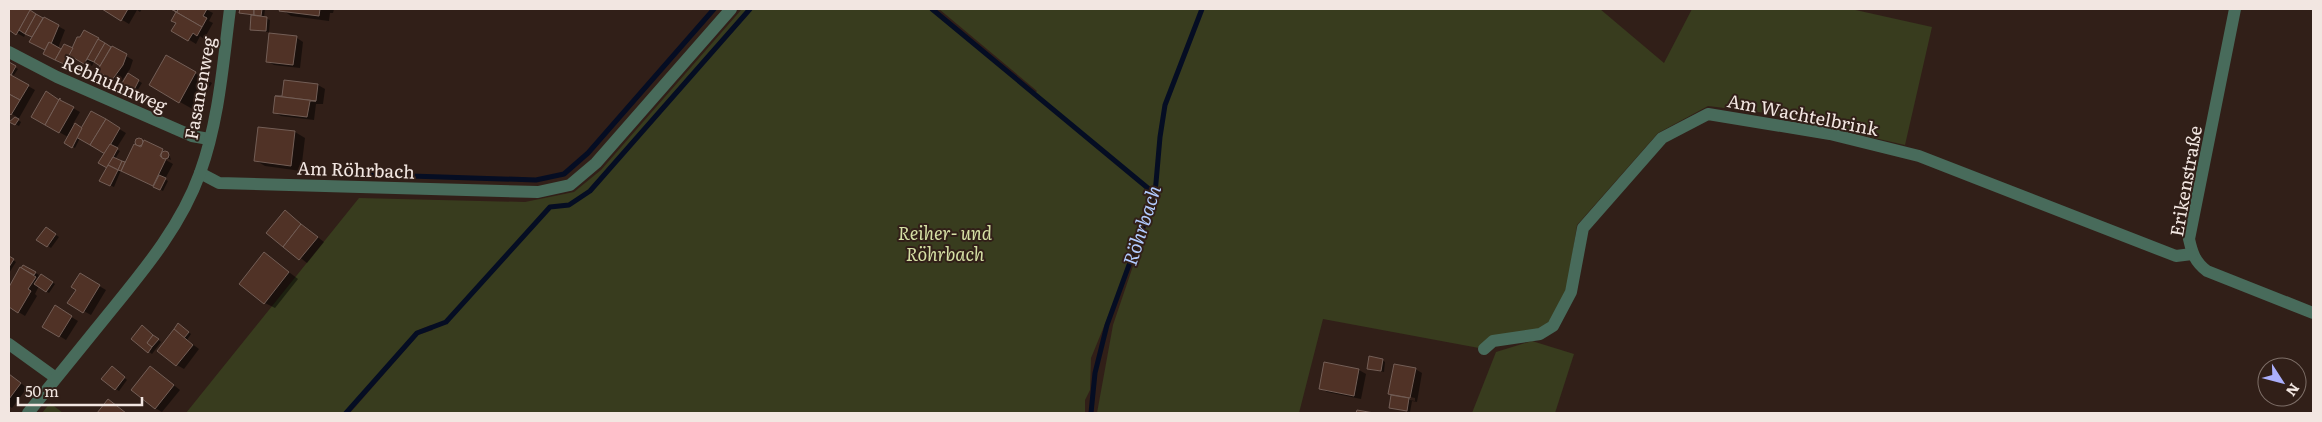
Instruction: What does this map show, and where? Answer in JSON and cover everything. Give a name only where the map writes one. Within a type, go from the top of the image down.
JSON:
[{"type":"street","name":"Fasanenweg","points":[[200,173],[220,90],[230,9]]},
{"type":"street","name":"Am Röhrbach","points":[[200,173],[219,183],[538,192],[570,185],[596,163],[731,9]]},
{"type":"street","name":"Erikenstraße","points":[[2235,9],[2189,239],[2192,254],[2198,264],[2207,271],[2313,313]]},
{"type":"street","name":"Rebhuhnweg","points":[[9,52],[57,77],[192,136],[209,139]]},
{"type":"street","name":"Am Wachtelbrink","points":[[1484,349],[1493,341],[1540,334],[1553,326],[1571,292],[1583,228],[1662,138],[1708,114],[1830,134],[1919,156],[2176,256],[2192,254]]},
{"type":"street","points":[[28,413],[147,266],[183,212],[200,173]]},
{"type":"street","points":[[9,344],[56,378]]},
{"type":"green space","name":"Reiher- und Röhrbach","points":[[742,9],[929,9],[1034,95],[1037,91],[939,9],[1600,9],[1664,63],[1692,9],[1851,9],[1932,27],[1905,145],[1766,113],[1708,106],[1658,133],[1577,225],[1567,289],[1550,321],[1536,330],[1479,348],[1323,319],[1299,413],[1097,413],[1113,325],[1153,207],[1091,358],[1090,390],[1085,400],[1085,413],[350,413],[418,335],[433,330],[431,325],[416,331],[344,413],[186,413],[359,198],[525,202],[574,192],[601,170]]},
{"type":"green space","points":[[1532,341],[1574,354],[1555,413],[1472,413],[1496,352]]},
{"type":"green space","points":[[50,403],[63,413],[42,413]]},
{"type":"building","points":[[9,9],[31,9],[16,35],[9,30]]},
{"type":"building","points":[[102,9],[128,9],[121,21]]},
{"type":"building","points":[[171,9],[177,12],[178,9],[207,9],[203,16],[207,18],[202,27]]},
{"type":"building","points":[[240,9],[254,9],[254,15],[239,13]]},
{"type":"building","points":[[254,9],[262,9],[261,16],[254,15]]},
{"type":"building","points":[[280,9],[320,9],[319,16],[279,11]]},
{"type":"building","points":[[30,10],[36,14],[25,34],[19,30]]},
{"type":"building","points":[[176,12],[202,27],[197,36],[193,33],[188,41],[171,31],[176,23],[171,21]]},
{"type":"building","points":[[36,14],[43,18],[32,37],[25,34]]},
{"type":"building","points":[[251,15],[267,17],[266,31],[250,30]]},
{"type":"building","points":[[44,17],[59,25],[51,44],[49,42],[45,50],[29,42]]},
{"type":"building","points":[[84,30],[99,38],[84,64],[69,55],[77,37],[80,37]]},
{"type":"building","points":[[269,33],[297,36],[293,65],[266,62]]},
{"type":"building","points":[[98,39],[105,43],[94,62],[87,59]]},
{"type":"building","points":[[49,42],[61,49],[55,60],[43,54]]},
{"type":"building","points":[[105,43],[111,47],[100,66],[94,62]]},
{"type":"building","points":[[64,44],[73,48],[64,64],[55,60]]},
{"type":"building","points":[[112,46],[127,54],[123,65],[112,80],[97,71]]},
{"type":"building","points":[[166,55],[196,72],[179,103],[149,85]]},
{"type":"building","points":[[9,62],[16,66],[11,75],[9,74]]},
{"type":"building","points":[[128,73],[139,80],[131,96],[118,90]]},
{"type":"building","points":[[9,74],[29,85],[20,100],[9,94]]},
{"type":"building","points":[[284,80],[318,84],[316,101],[275,96],[282,96]]},
{"type":"building","points":[[46,91],[59,100],[45,125],[31,117]]},
{"type":"building","points":[[9,94],[20,100],[11,115],[9,113]]},
{"type":"building","points":[[275,96],[316,101],[310,101],[307,117],[273,113]]},
{"type":"building","points":[[60,98],[60,100],[74,107],[59,133],[45,125]]},
{"type":"building","points":[[91,111],[106,119],[90,145],[76,137]]},
{"type":"building","points":[[15,117],[19,119],[15,125],[9,122]]},
{"type":"building","points":[[106,119],[120,128],[105,154],[90,145]]},
{"type":"building","points":[[75,123],[82,128],[72,148],[64,143]]},
{"type":"building","points":[[258,127],[295,131],[291,166],[254,161]]},
{"type":"building","points":[[139,138],[143,142],[139,146],[135,142]]},
{"type":"building","points":[[144,140],[163,149],[160,156],[166,159],[153,186],[121,171],[134,144],[141,147]]},
{"type":"building","points":[[110,144],[118,148],[107,168],[98,163]]},
{"type":"building","points":[[165,151],[169,155],[165,159],[161,155]]},
{"type":"building","points":[[113,157],[122,161],[118,170],[108,165]]},
{"type":"building","points":[[122,161],[125,162],[121,171],[118,170]]},
{"type":"building","points":[[108,165],[118,170],[110,186],[99,181]]},
{"type":"building","points":[[159,175],[166,178],[160,190],[153,187]]},
{"type":"building","points":[[285,210],[301,224],[283,247],[266,233]]},
{"type":"building","points":[[301,224],[318,237],[299,260],[283,247]]},
{"type":"building","points":[[46,227],[56,234],[47,247],[36,240]]},
{"type":"building","points":[[264,252],[289,272],[264,304],[239,284]]},
{"type":"building","points":[[9,256],[14,259],[9,267]]},
{"type":"building","points":[[23,265],[36,272],[34,275],[21,268]]},
{"type":"building","points":[[20,267],[36,277],[28,289],[31,291],[18,313],[9,307],[9,287]]},
{"type":"building","points":[[80,273],[100,285],[83,313],[67,303],[76,290],[71,287]]},
{"type":"building","points":[[41,274],[53,282],[46,292],[34,284]]},
{"type":"building","points":[[55,305],[72,316],[59,337],[42,327]]},
{"type":"building","points":[[178,323],[189,332],[184,338],[174,329]]},
{"type":"building","points":[[142,325],[153,335],[147,343],[152,347],[148,353],[131,339]]},
{"type":"building","points":[[174,329],[193,345],[176,366],[157,351]]},
{"type":"building","points":[[153,335],[159,339],[152,347],[147,343]]},
{"type":"building","points":[[1369,356],[1383,359],[1381,371],[1367,369]]},
{"type":"building","points":[[1324,362],[1359,369],[1354,396],[1319,389]]},
{"type":"building","points":[[1394,364],[1416,368],[1410,398],[1388,394]]},
{"type":"building","points":[[112,366],[125,377],[115,390],[101,379]]},
{"type":"building","points":[[150,366],[174,385],[155,409],[131,390]]},
{"type":"building","points":[[9,374],[21,383],[9,399]]},
{"type":"building","points":[[1391,395],[1409,398],[1407,411],[1389,408]]},
{"type":"building","points":[[108,399],[126,413],[97,413]]},
{"type":"building","points":[[1357,410],[1374,413],[1356,413]]},
{"type":"waterway","points":[[350,174],[536,180],[564,174],[588,153],[714,9]]},
{"type":"waterway","points":[[346,413],[417,333],[446,322],[550,207],[569,205],[590,191],[750,9]]},
{"type":"waterway","points":[[932,9],[1155,194]]},
{"type":"waterway","name":"Röhrbach","points":[[1091,413],[1095,373],[1107,325],[1155,194],[1165,105],[1202,9]]}]
